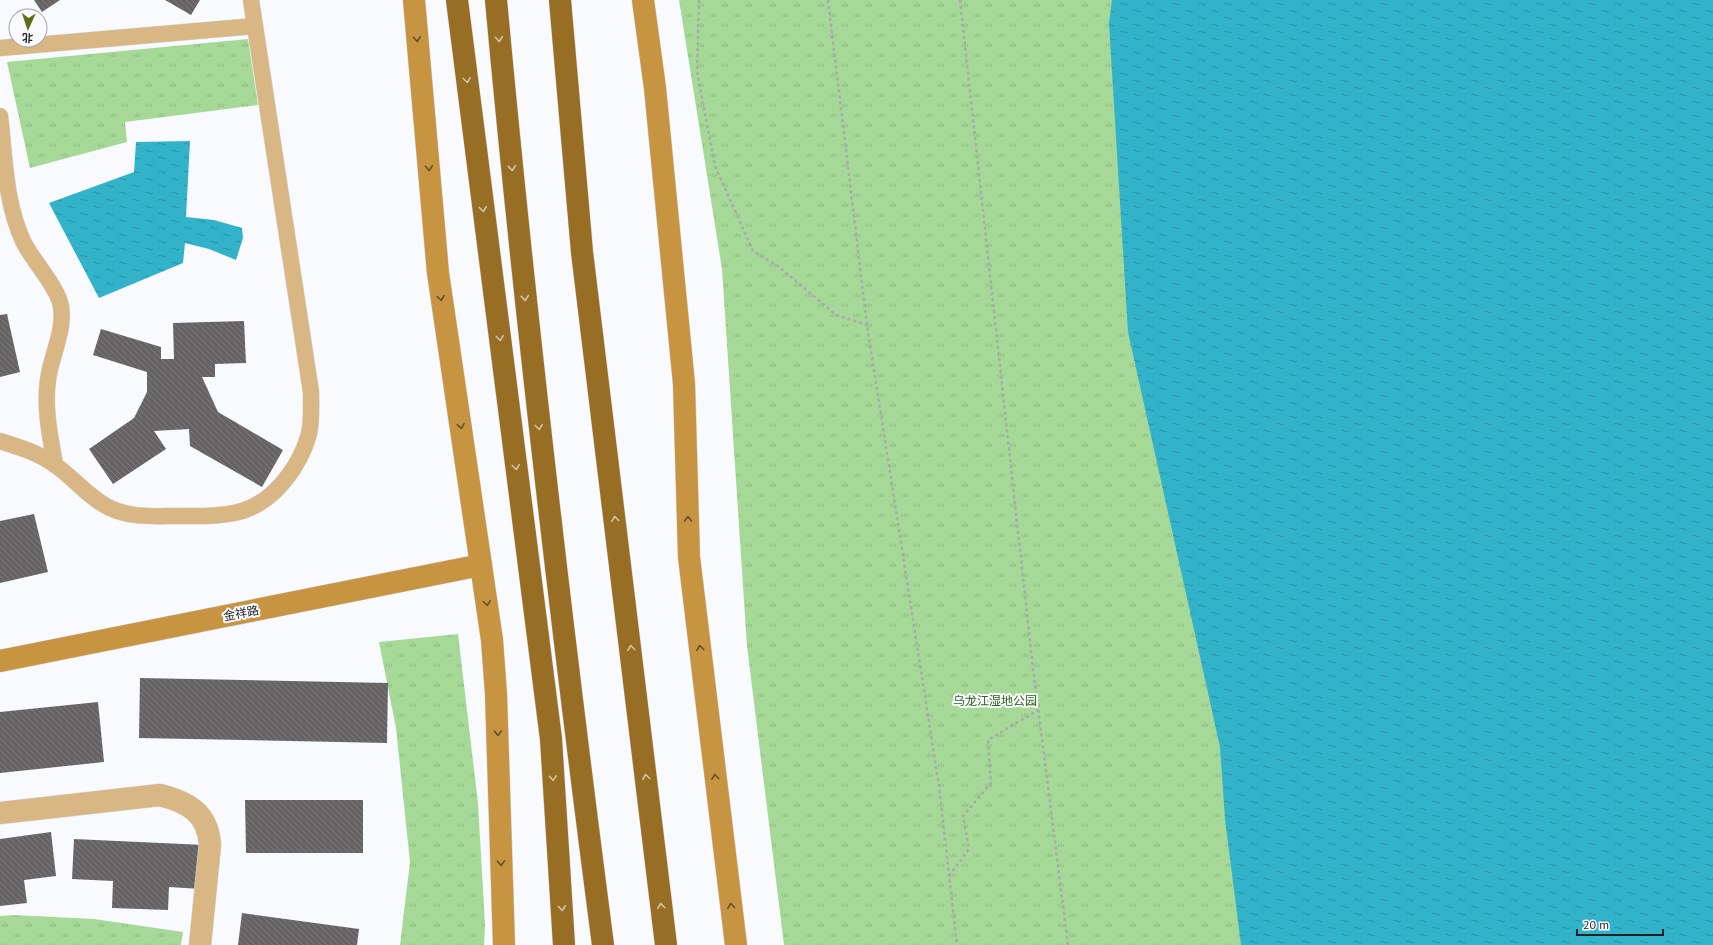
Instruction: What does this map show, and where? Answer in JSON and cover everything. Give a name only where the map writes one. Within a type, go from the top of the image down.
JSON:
[{"type":"highway","points":[[496,0],[532,358],[565,651],[603,945]]},
{"type":"highway","points":[[560,0],[582,252],[666,945]]},
{"type":"highway","points":[[457,2],[551,739],[564,945]]},
{"type":"main road","points":[[414,0],[438,273],[492,640],[496,694],[504,945]]},
{"type":"main road","points":[[643,0],[655,88],[684,384],[689,557],[736,945]]},
{"type":"main road","name":"金祥路","points":[[0,661],[481,565]]},
{"type":"street","points":[[0,813],[160,795],[178,799],[204,818],[210,831],[200,945]]},
{"type":"lane","points":[[0,441],[38,454],[55,464],[94,498],[110,508],[128,514],[146,516],[220,515],[243,510],[258,504],[272,494],[301,455],[309,433],[312,412],[311,392],[251,0]]},
{"type":"lane","points":[[0,48],[255,26]]},
{"type":"lane","points":[[0,116],[8,191],[14,216],[23,241],[55,292],[60,305],[61,330],[53,356],[45,400],[55,464]]},
{"type":"path","points":[[699,0],[697,72],[715,166],[753,251],[778,266],[836,315],[868,326]]},
{"type":"path","points":[[828,0],[868,326],[939,786],[957,945]]},
{"type":"path","points":[[960,0],[1038,710],[1068,945]]},
{"type":"path","points":[[949,876],[969,849],[963,816],[991,783],[988,740],[1038,710]]},
{"type":"green space","name":"乌龙江湿地公园","points":[[679,0],[1130,0],[1279,945],[784,945],[747,646],[722,269]]},
{"type":"green space","points":[[248,39],[258,105],[125,122],[127,142],[30,168],[7,62]]},
{"type":"green space","points":[[458,634],[478,803],[485,925],[484,945],[400,945],[410,862],[396,728],[379,642]]},
{"type":"green space","points":[[13,915],[94,919],[183,932],[181,945],[0,945],[0,916]]},
{"type":"water","points":[[1112,0],[1713,0],[1713,945],[1241,945],[1225,819],[1220,747],[1128,332],[1109,23]]},
{"type":"water","points":[[190,141],[186,217],[214,220],[242,228],[243,238],[236,260],[209,249],[185,243],[183,263],[99,298],[49,203],[134,172],[136,142]]},
{"type":"building","points":[[34,0],[60,0],[48,8],[39,8]]},
{"type":"building","points":[[165,0],[200,0],[191,15]]},
{"type":"building","points":[[7,314],[20,372],[0,377],[0,315]]},
{"type":"building","points":[[244,321],[246,363],[215,364],[215,377],[202,377],[218,412],[283,450],[262,487],[190,446],[189,429],[154,431],[166,449],[113,484],[89,449],[134,418],[147,392],[147,372],[93,355],[101,329],[161,347],[161,359],[174,359],[173,323]]},
{"type":"building","points":[[34,514],[48,572],[0,583],[0,521]]},
{"type":"building","points":[[140,678],[388,683],[387,743],[139,738]]},
{"type":"building","points":[[98,702],[104,762],[0,773],[0,712]]},
{"type":"building","points":[[245,800],[363,800],[363,853],[246,853]]},
{"type":"building","points":[[51,832],[56,876],[24,880],[27,903],[0,906],[0,839]]},
{"type":"building","points":[[74,839],[204,845],[201,889],[169,887],[168,910],[112,908],[113,881],[72,879]]},
{"type":"building","points":[[242,913],[359,929],[357,945],[238,945]]}]
